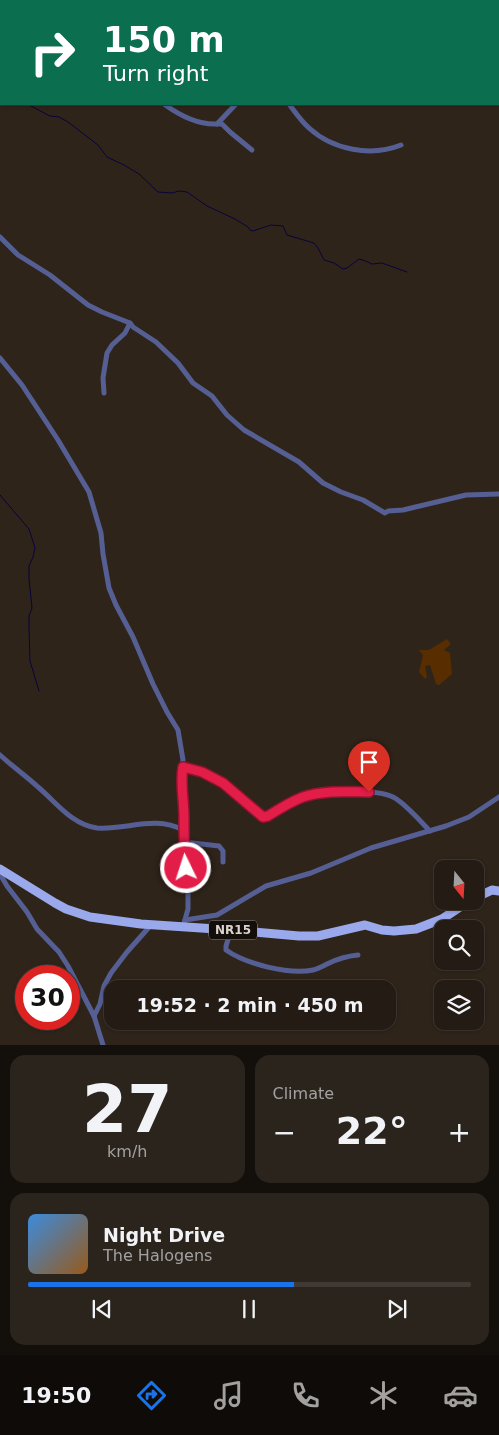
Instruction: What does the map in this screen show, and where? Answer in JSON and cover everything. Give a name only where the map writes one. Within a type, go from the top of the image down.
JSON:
[{"type":"highway","name":"NR15","points":[[0,869],[55,903],[78,914],[118,922],[152,925],[184,924],[231,930],[318,936],[365,925],[382,930],[405,931],[422,928],[442,919],[456,910]]},
{"type":"highway","points":[[484,894],[492,890],[499,890]]},
{"type":"street","points":[[165,105],[183,117],[204,123],[222,124],[252,150]]},
{"type":"street","points":[[217,124],[235,105]]},
{"type":"street","points":[[290,105],[306,126],[316,134],[334,143],[359,150],[380,151],[389,150],[401,145]]},
{"type":"street","points":[[0,237],[18,255],[50,275],[88,304],[102,312],[130,323],[156,342],[178,363],[193,383],[212,396],[232,420],[262,441],[299,462],[323,483],[335,490],[362,500],[385,513],[388,510],[403,510],[466,495],[499,494]]},
{"type":"street","points":[[104,393],[103,378],[107,353],[112,345],[125,333],[130,323]]},
{"type":"street","points":[[0,358],[27,393],[89,492],[101,533],[109,588],[153,684],[178,730],[182,746],[183,830],[188,892],[188,908],[184,924],[217,915],[266,886],[311,873],[371,848],[446,826],[469,817],[499,797]]},
{"type":"street","points":[[0,755],[40,788],[57,805],[78,822],[85,825],[98,828],[121,828],[144,823],[160,823],[170,824],[183,830]]},
{"type":"street","points":[[183,767],[202,772],[218,780],[263,817],[311,795],[339,792],[381,793],[395,798],[430,831]]},
{"type":"street","points":[[184,842],[220,846],[224,851],[223,862]]},
{"type":"street","points":[[0,874],[11,892],[28,912],[37,929],[66,961],[94,1016],[103,1045]]},
{"type":"street","points":[[94,1016],[111,972],[152,925]]},
{"type":"street","points":[[231,930],[226,950],[247,961],[269,967],[305,971],[315,970],[345,957],[358,955]]},
{"type":"shaded area","points":[[447,639],[451,644],[444,650],[450,653],[452,674],[439,685],[436,684],[430,665],[425,666],[427,677],[425,679],[419,672],[423,655],[419,650],[429,650]]},
{"type":"waterway","points":[[29,105],[50,116],[59,117],[68,122],[98,145],[107,157],[139,174],[158,192],[187,192],[207,206],[235,219],[253,231],[271,225],[283,226],[287,235],[314,243],[324,260],[334,263],[343,269],[359,259],[372,264],[382,263],[407,272]]},
{"type":"waterway","points":[[0,495],[29,529],[35,548],[29,566],[32,608],[29,616],[29,629],[30,661],[39,691]]},
{"type":"route","points":[[186,868],[181,777],[183,767],[202,772],[223,783],[263,817],[311,795],[339,792],[369,792]]}]
